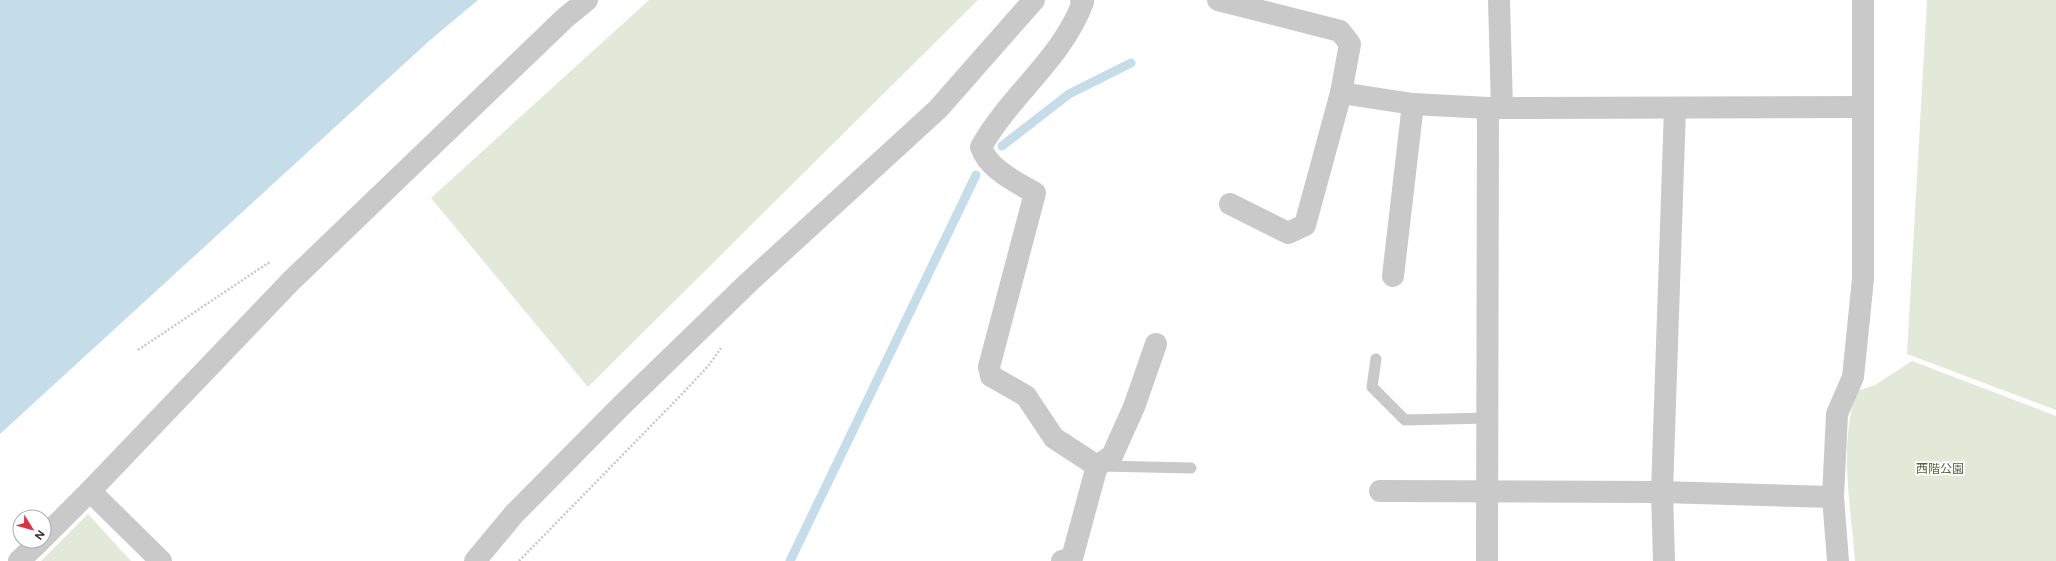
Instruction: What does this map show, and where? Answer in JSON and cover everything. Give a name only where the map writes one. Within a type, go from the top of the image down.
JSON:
[{"type":"street","points":[[52,529],[291,281],[560,23],[587,0]]},
{"type":"street","points":[[475,561],[514,514],[621,406],[749,282],[938,109],[1034,0]]},
{"type":"street","points":[[1218,0],[1340,31],[1350,44],[1341,93],[1305,225],[1288,233],[1230,204]]},
{"type":"street","points":[[1487,561],[1488,418],[1499,0]]},
{"type":"street","points":[[1838,561],[1833,497],[1837,414],[1853,377],[1863,279],[1862,107],[1864,0]]},
{"type":"street","points":[[1083,1],[1077,18],[1055,54],[990,131],[981,147],[983,155],[1003,173],[1035,193],[988,367],[991,376],[1026,396],[1054,438],[1097,466]]},
{"type":"street","points":[[1341,93],[1413,104],[1495,108],[1862,107]]},
{"type":"street","points":[[1393,276],[1413,104]]},
{"type":"street","points":[[1664,561],[1662,492],[1675,108]]},
{"type":"street","points":[[1062,561],[1072,558],[1097,466],[1112,456],[1134,407],[1156,344]]},
{"type":"street","points":[[90,491],[161,561]]},
{"type":"street","points":[[1380,491],[1662,492],[1833,497]]},
{"type":"street","points":[[20,561],[32,549]]},
{"type":"lane","points":[[1376,359],[1372,387],[1405,420],[1488,418]]},
{"type":"lane","points":[[1097,466],[1191,468]]},
{"type":"path","points":[[138,350],[268,263],[291,281]]},
{"type":"path","points":[[519,561],[683,393],[709,365],[722,347]]},
{"type":"green space","points":[[649,0],[978,0],[588,387],[431,198]]},
{"type":"green space","points":[[1927,0],[2056,0],[2056,410],[1907,354]]},
{"type":"green space","name":"西階公園","points":[[1912,361],[2056,416],[2056,561],[1855,561],[1847,475],[1848,432],[1851,411],[1857,391],[1875,385]]},
{"type":"green space","points":[[88,514],[131,561],[41,561]]},
{"type":"water","points":[[0,0],[478,0],[429,41],[0,434]]},
{"type":"waterway","points":[[1002,146],[1069,94],[1131,63]]},
{"type":"waterway","points":[[790,561],[976,175]]}]
